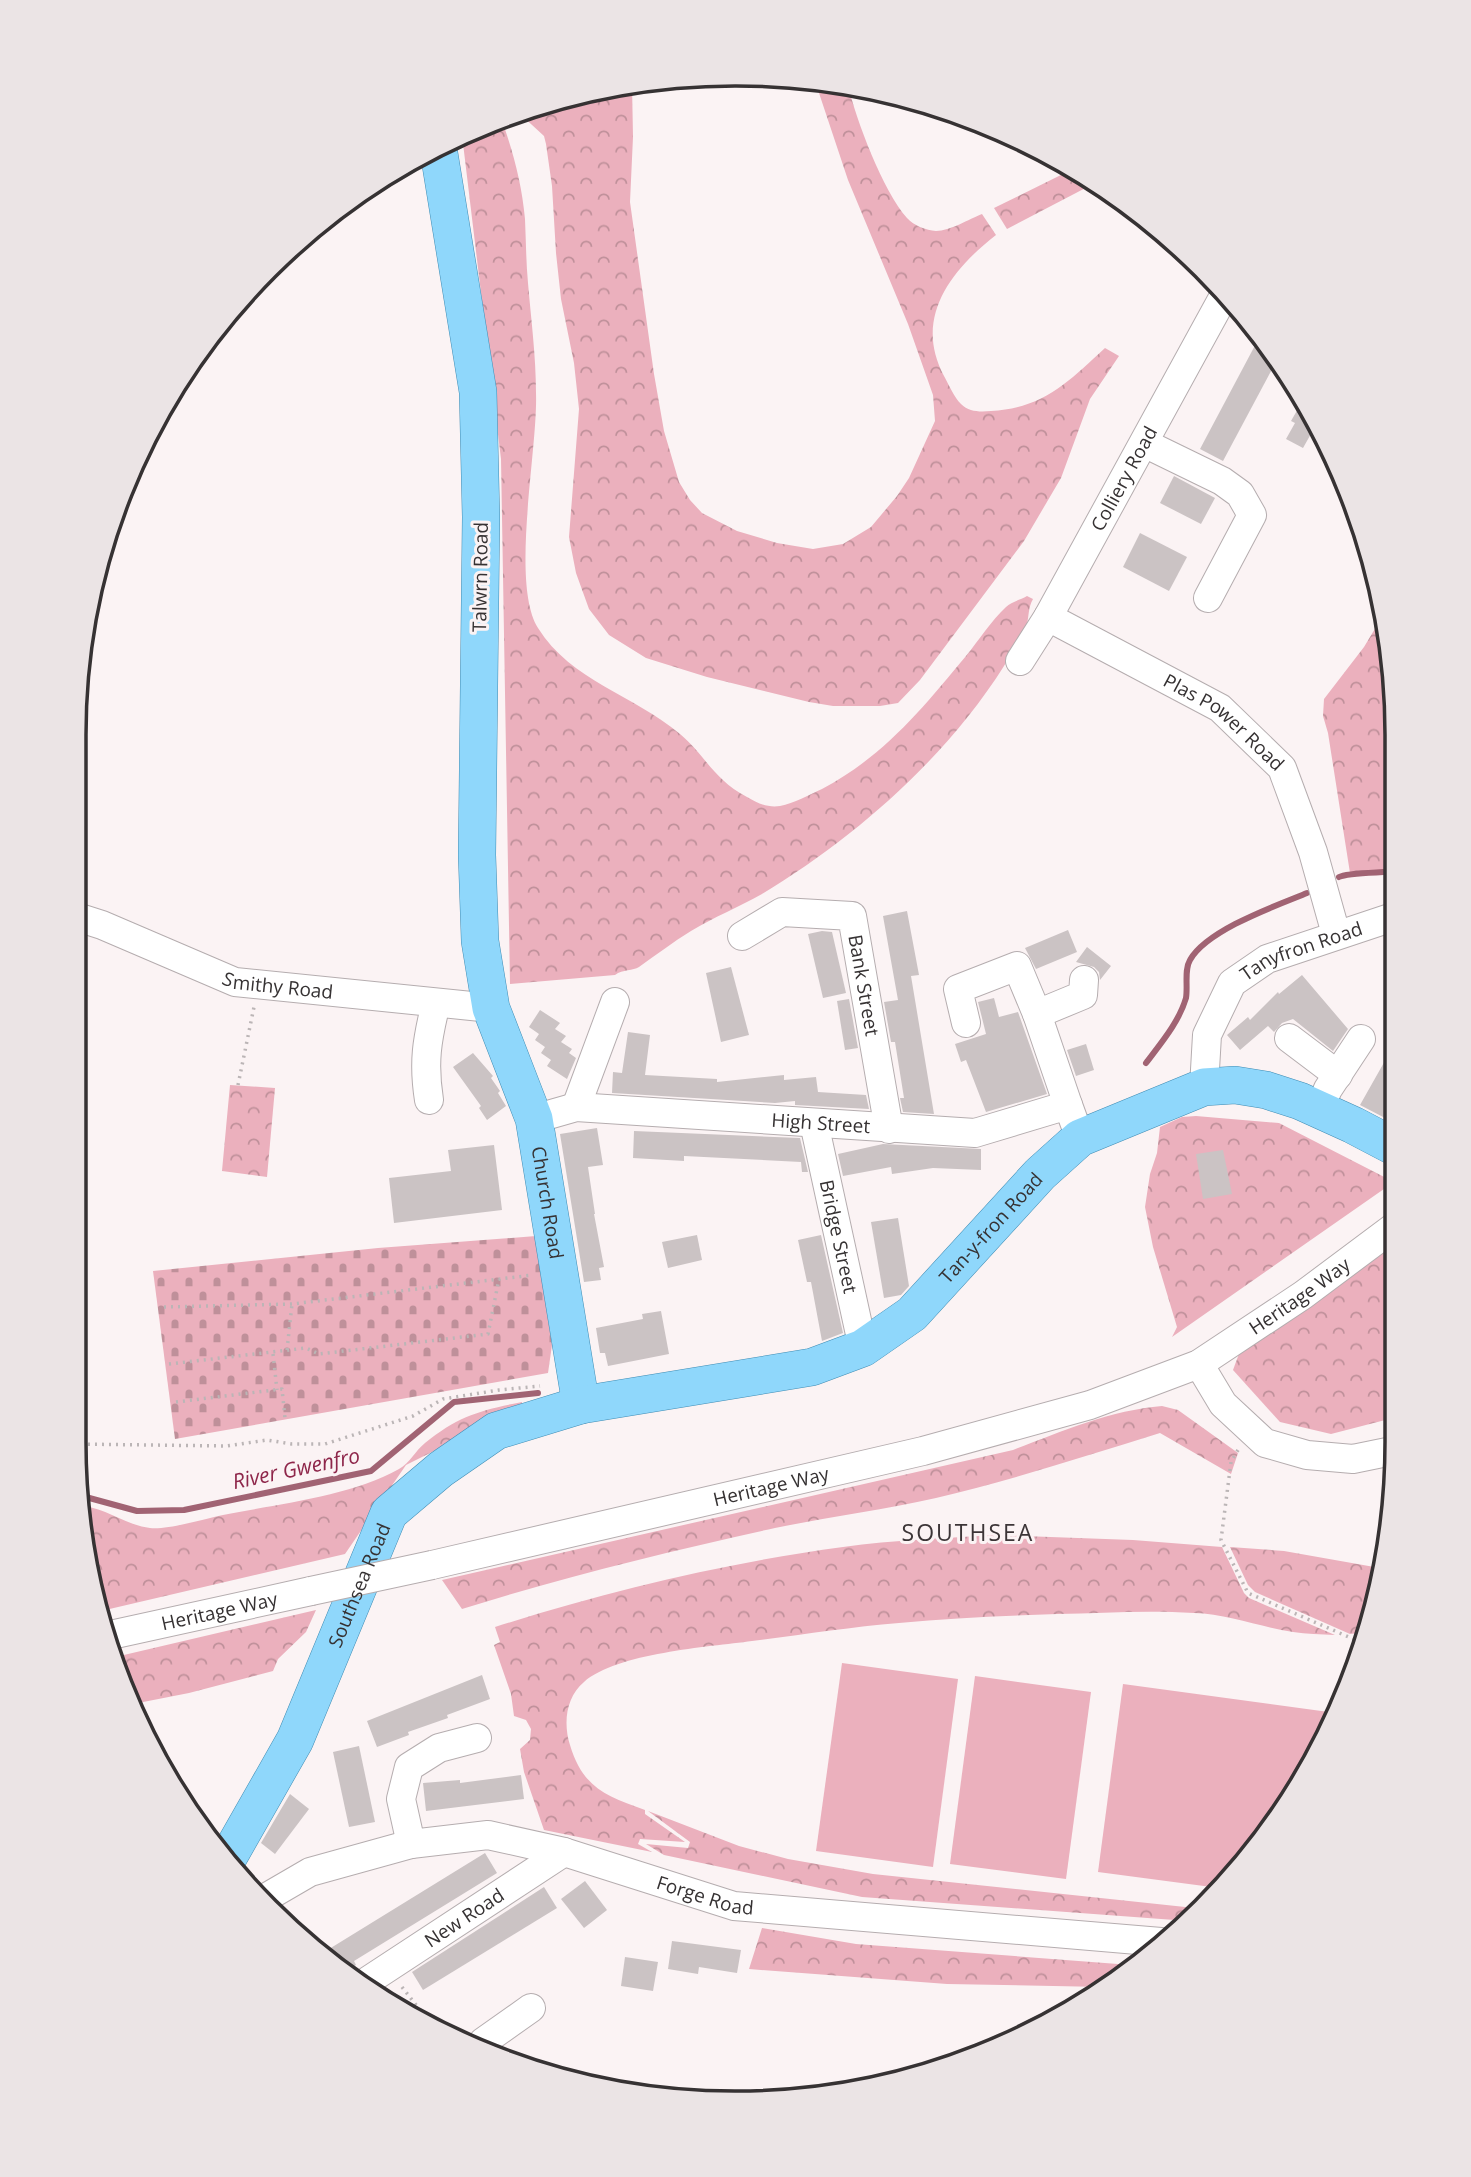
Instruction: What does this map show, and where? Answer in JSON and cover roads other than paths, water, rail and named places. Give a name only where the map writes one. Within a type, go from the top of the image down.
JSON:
[{"type":"main road","name":"Talwrn Road","points":[[440,158],[478,392],[481,517],[477,855],[480,941],[491,1008]]},
{"type":"main road","name":"Church Road","points":[[491,1008],[534,1119],[579,1394]]},
{"type":"main road","name":"Tan-y-fron Road","points":[[579,1394],[800,1369],[863,1348],[912,1314],[1040,1174],[1074,1121],[1204,1087],[1235,1085],[1266,1090],[1319,1109],[1385,1142]]},
{"type":"main road","name":"Southsea Road","points":[[232,1851],[295,1740],[389,1513],[441,1469],[496,1431],[579,1394]]},
{"type":"street","name":"Colliery Road","points":[[1020,662],[1048,617],[1220,303]]},
{"type":"street","points":[[1144,443],[1223,481],[1240,494],[1252,515],[1208,598]]},
{"type":"street","name":"Plas Power Road","points":[[1048,617],[1220,708],[1282,768],[1313,852],[1336,934]]},
{"type":"street","name":"Bank Street","points":[[742,936],[782,912],[852,916],[890,1129]]},
{"type":"street","name":"Tanyfron Road","points":[[1204,1087],[1207,1035],[1232,983],[1267,959],[1385,919]]},
{"type":"street","name":"Smithy Road","points":[[86,920],[235,982],[491,1008]]},
{"type":"street","points":[[966,1023],[958,989],[1017,965],[1074,1121]]},
{"type":"street","points":[[1037,1014],[1083,995],[1084,980]]},
{"type":"street","points":[[576,1107],[615,1002]]},
{"type":"street","points":[[429,1100],[425,1077],[425,1051],[436,1003]]},
{"type":"street","points":[[1289,1038],[1338,1075]]},
{"type":"street","points":[[1319,1109],[1361,1039]]},
{"type":"street","name":"High Street","points":[[534,1119],[576,1107],[975,1133],[1074,1121]]},
{"type":"street","name":"Bridge Street","points":[[814,1123],[863,1348]]},
{"type":"street","name":"Heritage Way","points":[[115,1634],[432,1566],[1006,1429],[1090,1405],[1199,1364],[1303,1295],[1385,1234]]},
{"type":"street","points":[[1199,1364],[1223,1404],[1265,1443],[1307,1455],[1353,1459],[1385,1452]]},
{"type":"street","points":[[411,1844],[401,1799],[409,1767],[439,1748],[477,1738]]},
{"type":"street","name":"Forge Road","points":[[270,1895],[310,1872],[411,1844],[488,1835],[564,1852],[734,1906],[1150,1941]]},
{"type":"street","name":"New Road","points":[[371,1979],[564,1852]]},
{"type":"street","points":[[485,2041],[531,2008]]},
{"type":"waterway","name":"River Gwenfro","points":[[1339,877],[1385,872]]},
{"type":"waterway","name":"River Gwenfro","points":[[1146,1063],[1169,1032],[1183,1007],[1188,964],[1199,949],[1243,920],[1307,893]]},
{"type":"waterway","name":"River Gwenfro","points":[[88,1498],[137,1511],[184,1510],[371,1471],[454,1402],[538,1393]]},
{"type":"district","name":"SOUTHSEA","points":[[968,1532]]}]
